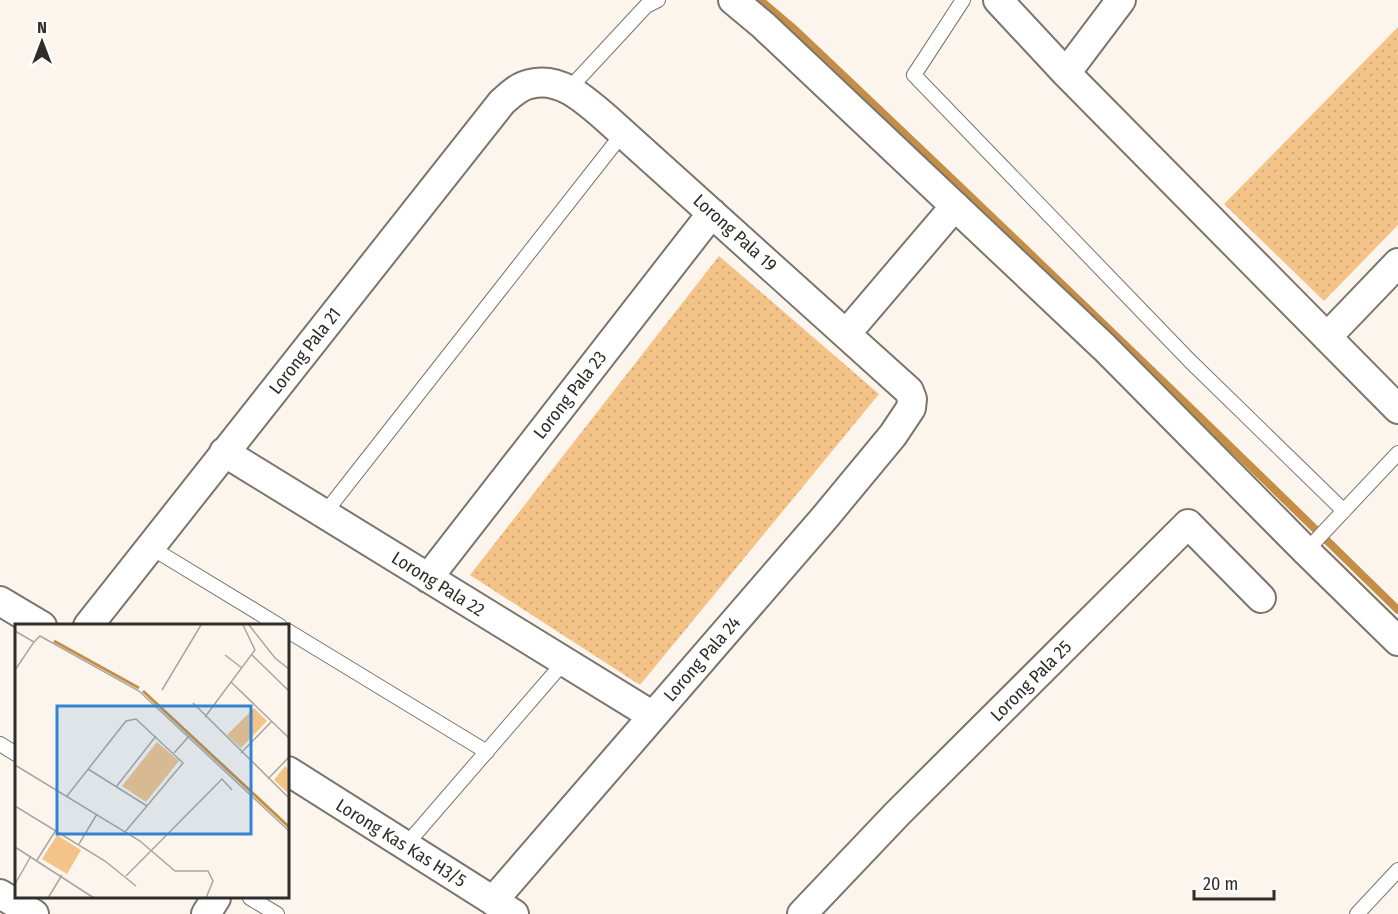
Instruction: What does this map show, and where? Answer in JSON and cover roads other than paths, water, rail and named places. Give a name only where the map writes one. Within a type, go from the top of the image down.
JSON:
[{"type":"street","points":[[733,0],[763,25],[1105,348],[1309,548],[1398,641]]},
{"type":"street","points":[[998,0],[1066,73],[1398,409]]},
{"type":"street","points":[[1066,73],[1121,0]]},
{"type":"street","name":"Lorong Pala 19","points":[[529,84],[549,82],[569,89],[606,118],[909,391],[912,408],[907,415]]},
{"type":"street","name":"Lorong Pala 21","points":[[90,624],[502,102],[529,84]]},
{"type":"street","points":[[846,334],[955,206]]},
{"type":"street","name":"Lorong Pala 23","points":[[428,578],[712,213]]},
{"type":"street","points":[[1327,336],[1398,263]]},
{"type":"street","name":"Lorong Pala 24","points":[[504,907],[653,716],[826,516],[907,415]]},
{"type":"street","name":"Lorong Pala 22","points":[[224,452],[653,716]]},
{"type":"street","name":"Lorong Pala 25","points":[[802,914],[897,814],[1188,524],[1261,598]]},
{"type":"street","points":[[0,601],[39,624]]},
{"type":"street","name":"Lorong Kas Kas H3/5","points":[[290,776],[504,907]]},
{"type":"street","points":[[0,894],[34,914]]},
{"type":"street","points":[[206,914],[215,899]]},
{"type":"lane","points":[[569,89],[646,6],[658,0]]},
{"type":"lane","points":[[963,0],[914,75],[1341,514]]},
{"type":"lane","points":[[324,514],[623,133]]},
{"type":"lane","points":[[1309,548],[1398,453]]},
{"type":"lane","points":[[150,547],[277,624]]},
{"type":"lane","points":[[290,632],[487,752]]},
{"type":"lane","points":[[405,846],[564,662]]},
{"type":"lane","points":[[0,744],[15,753]]},
{"type":"lane","points":[[1357,914],[1398,870]]},
{"type":"lane","points":[[253,899],[277,914]]},
{"type":"waterway","points":[[760,0],[793,28],[1021,245],[1398,610]]}]
